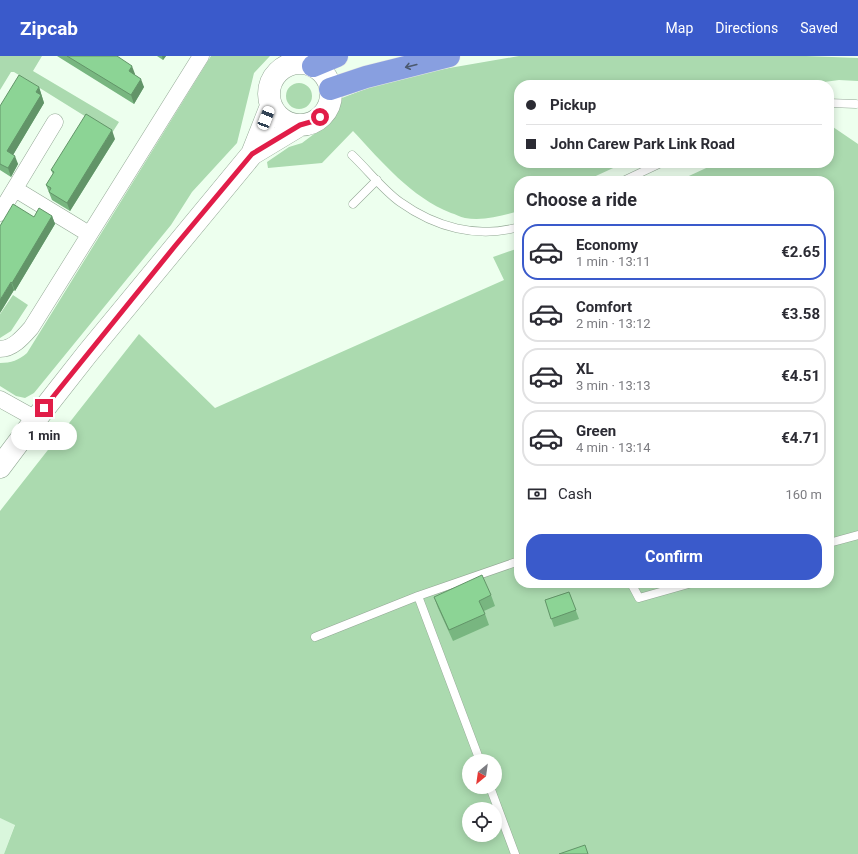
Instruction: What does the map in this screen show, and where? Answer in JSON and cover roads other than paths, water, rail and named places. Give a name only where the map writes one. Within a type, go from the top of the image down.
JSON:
[{"type":"highway","points":[[313,66],[337,56]]},
{"type":"highway","points":[[330,89],[366,77],[449,56]]},
{"type":"main road","points":[[252,154],[300,125],[314,121],[327,109],[330,99],[330,89],[324,76],[313,66],[295,63],[278,71],[270,87],[269,97],[271,106],[282,120],[291,124],[300,125]]},
{"type":"main road","points":[[0,467],[36,419],[175,246],[252,154],[271,106]]},
{"type":"street","points":[[0,349],[5,349],[13,345],[31,328],[201,56]]},
{"type":"street","points":[[0,213],[55,122]]},
{"type":"street","points":[[15,189],[89,234]]},
{"type":"street","points":[[0,399],[36,419]]},
{"type":"lane","points":[[834,103],[856,104]]},
{"type":"lane","points":[[352,155],[400,202],[429,219],[445,226],[470,231],[492,232],[514,228]]},
{"type":"lane","points":[[634,176],[650,168]]},
{"type":"lane","points":[[353,204],[377,180]]},
{"type":"lane","points":[[834,542],[858,535]]},
{"type":"lane","points":[[315,637],[418,596],[514,563]]},
{"type":"lane","points":[[634,588],[639,598],[674,588]]},
{"type":"lane","points":[[418,596],[477,754]]},
{"type":"lane","points":[[493,794],[515,854]]}]
